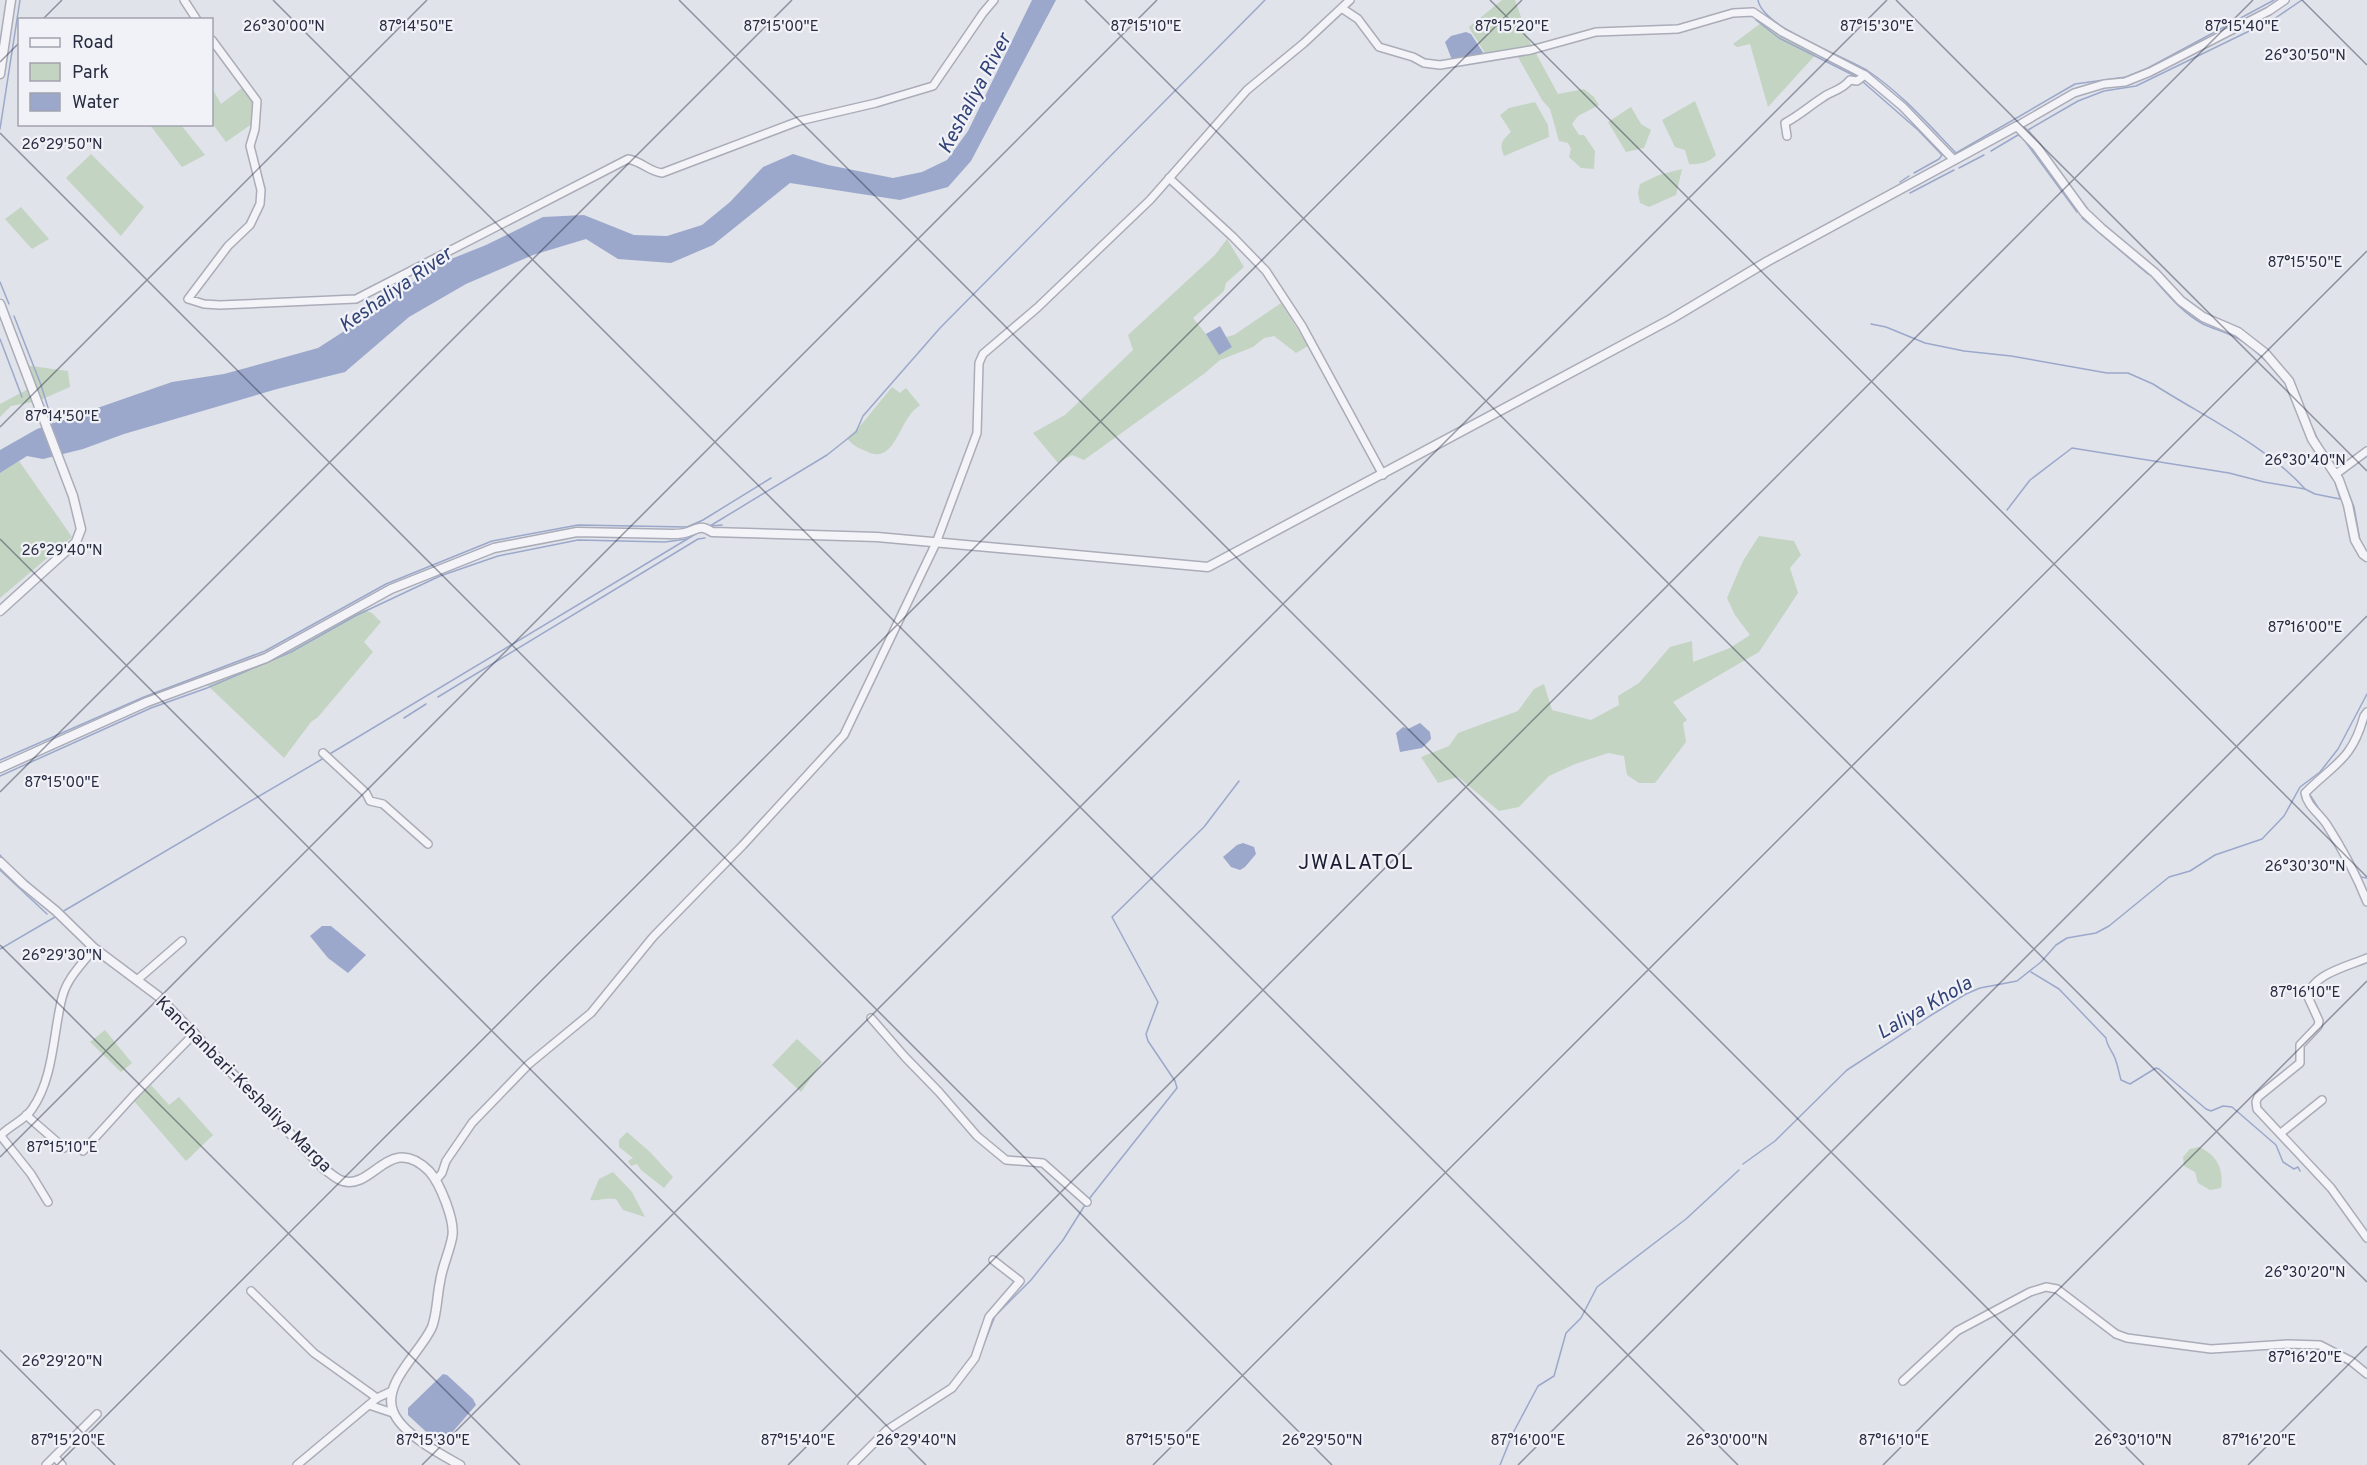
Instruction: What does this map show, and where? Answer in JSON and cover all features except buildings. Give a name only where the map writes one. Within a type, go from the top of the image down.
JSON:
[{"type":"street","points":[[0,74],[10,0]]},
{"type":"street","points":[[184,0],[196,18]]},
{"type":"street","points":[[213,41],[257,101],[255,129],[250,146],[261,190],[260,204],[250,225],[228,246],[188,299],[204,304],[295,303],[356,299],[627,159],[641,161],[652,172],[662,172],[799,121],[876,103],[933,86],[982,13],[994,0]]},
{"type":"street","points":[[436,1180],[472,1123],[529,1064],[591,1013],[653,937],[743,845],[844,735],[936,543],[977,433],[979,363],[983,354],[1037,308],[1150,200],[1248,90],[1343,9],[1350,0]]},
{"type":"street","points":[[0,768],[147,702],[266,658],[391,589],[494,548],[577,532],[672,534],[687,533],[696,527],[704,527],[712,532],[877,537],[1208,567],[1662,324],[1768,261],[2074,93],[2104,84],[2125,82],[2150,72],[2270,11],[2285,0]]},
{"type":"street","points":[[1343,9],[1358,19],[1379,47],[1413,57],[1424,63],[1440,65],[1531,50],[1596,32],[1678,28],[1719,16],[1746,11],[1753,12],[1782,32],[1865,75],[1904,107],[1954,160]]},
{"type":"street","points":[[1787,136],[1785,123],[1803,114],[1823,97],[1842,90],[1850,80],[1857,81],[1865,75]]},
{"type":"street","points":[[2017,126],[2036,146],[2071,194],[2101,228],[2155,273],[2181,301],[2203,317],[2238,333],[2265,353],[2289,381],[2312,439],[2336,474],[2348,505],[2355,540],[2362,554],[2367,557]]},
{"type":"street","points":[[1169,178],[1233,237],[1266,272],[1302,326],[1383,475]]},
{"type":"street","points":[[0,304],[73,496],[81,529],[76,542],[0,610]]},
{"type":"street","points":[[2336,474],[2367,451]]},
{"type":"street","points":[[2367,712],[2346,757],[2305,793],[2307,801],[2325,822],[2355,871],[2367,902]]},
{"type":"street","points":[[323,753],[366,793],[370,801],[382,804],[428,844]]},
{"type":"street","name":"Kanchanbari-Keshaliya Marga","points":[[0,862],[57,911],[94,948],[158,996],[324,1169],[343,1181],[361,1178],[397,1157],[412,1158],[429,1171],[436,1180],[441,1187],[453,1236],[443,1263],[433,1325],[423,1345],[401,1373],[392,1391]]},
{"type":"street","points":[[137,980],[183,941]]},
{"type":"street","points":[[48,1202],[31,1174],[0,1135],[32,1109],[45,1080],[62,997],[73,973],[94,948]]},
{"type":"street","points":[[2367,958],[2323,977],[2309,992],[2309,999],[2318,1015],[2318,1026],[2300,1045],[2300,1063],[2256,1102],[2257,1109],[2340,1198],[2367,1238]]},
{"type":"street","points":[[871,1018],[977,1136],[1006,1160],[1043,1163],[1087,1202]]},
{"type":"street","points":[[83,1151],[195,1033]]},
{"type":"street","points":[[2281,1133],[2322,1100]]},
{"type":"street","points":[[26,1115],[64,1148]]},
{"type":"street","points":[[852,1465],[887,1430],[952,1388],[975,1358],[989,1317],[1020,1281],[993,1260]]},
{"type":"street","points":[[1903,1381],[1957,1331],[2030,1292],[2046,1287],[2058,1289],[2116,1334],[2127,1338],[2211,1349],[2288,1344],[2320,1345],[2351,1361],[2367,1374]]},
{"type":"street","points":[[251,1291],[314,1353],[377,1398]]},
{"type":"street","points":[[297,1465],[377,1398],[392,1391],[393,1413],[399,1421],[428,1447],[460,1465]]},
{"type":"street","points":[[369,1405],[393,1413]]},
{"type":"street","points":[[46,1465],[97,1414]]},
{"type":"street","points":[[55,1457],[62,1465]]},
{"type":"green space","points":[[1502,0],[1515,0],[1521,17],[1521,26],[1558,94],[1584,89],[1594,97],[1599,105],[1578,116],[1572,124],[1579,135],[1584,135],[1595,151],[1594,169],[1581,168],[1569,157],[1571,149],[1568,143],[1559,141],[1550,109],[1542,100],[1518,57],[1509,50],[1487,56],[1471,31],[1469,27]]},
{"type":"green space","points":[[1765,20],[1819,51],[1768,107],[1750,44],[1737,47],[1733,44]]},
{"type":"green space","points":[[246,85],[257,101],[256,121],[226,142],[213,124],[213,90],[221,104]]},
{"type":"green space","points":[[1695,101],[1716,155],[1711,160],[1689,164],[1685,150],[1675,147],[1662,120]]},
{"type":"green space","points":[[1535,102],[1548,125],[1549,137],[1504,156],[1502,142],[1511,132],[1500,115],[1509,108]]},
{"type":"green space","points":[[1631,107],[1641,124],[1651,130],[1644,148],[1626,152],[1608,122]]},
{"type":"green space","points":[[151,126],[182,126],[205,155],[182,167]]},
{"type":"green space","points":[[91,154],[144,207],[121,236],[66,178]]},
{"type":"green space","points":[[1682,169],[1676,195],[1649,207],[1640,203],[1638,193],[1640,184],[1659,175]]},
{"type":"green space","points":[[21,207],[49,239],[32,249],[5,219]]},
{"type":"green space","points":[[1227,239],[1244,267],[1226,283],[1224,291],[1193,318],[1219,354],[1232,347],[1226,337],[1234,335],[1281,303],[1308,346],[1296,353],[1274,336],[1264,338],[1253,347],[1220,360],[1084,460],[1072,455],[1058,463],[1033,433],[1065,415],[1133,350],[1128,335],[1215,255]]},
{"type":"green space","points":[[24,365],[68,371],[70,387],[38,401],[11,406],[0,417],[0,404],[32,387]]},
{"type":"green space","points":[[892,387],[900,393],[906,388],[920,405],[911,414],[888,450],[875,454],[855,446],[847,438],[861,425]]},
{"type":"green space","points":[[19,461],[72,537],[0,598],[0,473]]},
{"type":"green space","points":[[1759,536],[1794,541],[1801,555],[1790,568],[1798,593],[1759,652],[1673,702],[1687,720],[1683,723],[1686,742],[1655,783],[1639,783],[1627,775],[1624,756],[1608,753],[1549,776],[1519,807],[1499,811],[1458,777],[1438,783],[1421,757],[1449,746],[1458,733],[1518,711],[1534,689],[1544,684],[1552,710],[1591,720],[1619,705],[1618,696],[1639,683],[1670,647],[1692,641],[1693,662],[1730,648],[1750,635],[1735,615],[1727,598],[1743,561]]},
{"type":"green space","points":[[359,608],[372,613],[381,622],[364,642],[373,652],[318,717],[311,722],[284,758],[204,682],[266,658]]},
{"type":"green space","points":[[105,1030],[132,1063],[121,1072],[90,1042]]},
{"type":"green space","points":[[797,1039],[822,1062],[801,1092],[772,1065]]},
{"type":"green space","points":[[151,1085],[169,1105],[179,1097],[213,1135],[186,1161],[134,1101]]},
{"type":"green space","points":[[627,1132],[673,1177],[664,1188],[641,1170],[637,1164],[631,1166],[628,1161],[633,1158],[619,1147],[619,1140]]},
{"type":"green space","points":[[2199,1147],[2215,1158],[2218,1163],[2222,1181],[2221,1188],[2210,1190],[2198,1183],[2195,1172],[2184,1166],[2183,1157],[2190,1149]]},
{"type":"green space","points":[[613,1172],[632,1192],[645,1217],[623,1210],[616,1199],[590,1200],[599,1179]]},
{"type":"water","points":[[1032,0],[1056,0],[971,161],[948,187],[900,200],[790,183],[713,245],[671,263],[618,259],[586,239],[533,255],[466,284],[409,317],[345,372],[277,389],[124,434],[83,449],[43,459],[27,456],[0,473],[0,450],[37,429],[172,382],[224,374],[318,348],[377,310],[436,265],[486,245],[543,217],[584,215],[634,235],[667,236],[702,225],[730,202],[763,167],[793,154],[828,165],[893,178],[922,172],[947,160],[968,131]]},
{"type":"water","points":[[1466,32],[1471,34],[1484,54],[1452,60],[1445,42],[1451,36]]},
{"type":"water","points":[[1220,326],[1232,347],[1219,355],[1206,334]]},
{"type":"water","points":[[1420,723],[1430,732],[1431,739],[1422,748],[1400,752],[1396,733],[1403,727],[1408,729]]},
{"type":"water","points":[[1243,843],[1254,847],[1256,854],[1240,870],[1231,867],[1223,857],[1237,845]]},
{"type":"water","points":[[322,926],[331,926],[366,955],[348,973],[328,958],[310,936]]},
{"type":"water","points":[[443,1374],[473,1399],[476,1405],[443,1443],[436,1441],[408,1415],[408,1408]]},
{"type":"waterway","points":[[0,129],[20,0]]},
{"type":"waterway","points":[[710,526],[827,455],[856,432],[863,416],[940,328],[1265,0]]},
{"type":"waterway","points":[[1758,0],[1763,10],[1789,31],[1868,71],[1892,89],[1956,153],[2075,84],[2126,77],[2148,68],[2274,0]]},
{"type":"waterway","points":[[2037,141],[2028,130],[2078,101],[2104,91],[2136,86],[2274,19],[2302,0]]},
{"type":"waterway","points":[[1756,20],[1779,38],[1857,77]]},
{"type":"waterway","points":[[1863,82],[1918,130],[1942,155],[1914,173]]},
{"type":"waterway","points":[[1991,151],[2018,135],[2022,137],[2077,212]]},
{"type":"waterway","points":[[2040,145],[2069,185]]},
{"type":"waterway","points":[[1959,168],[1984,155]]},
{"type":"waterway","points":[[1910,193],[1954,170]]},
{"type":"waterway","points":[[1900,182],[1909,176]]},
{"type":"waterway","points":[[2083,203],[2089,211]]},
{"type":"waterway","points":[[2082,218],[2148,274]]},
{"type":"waterway","points":[[2154,279],[2177,304],[2196,320],[2242,341]]},
{"type":"waterway","points":[[0,282],[9,304]]},
{"type":"waterway","points":[[14,316],[41,385],[53,424]]},
{"type":"waterway","points":[[1871,324],[1886,327],[1925,343],[1964,351],[2011,356],[2107,373],[2128,373],[2153,384],[2253,445],[2290,473],[2305,489]]},
{"type":"waterway","points":[[0,339],[22,397]]},
{"type":"waterway","points":[[2253,349],[2265,360]]},
{"type":"waterway","points":[[2298,393],[2310,422]]},
{"type":"waterway","points":[[2313,429],[2320,444]]},
{"type":"waterway","points":[[2007,510],[2030,480],[2072,448],[2229,473],[2340,499]]},
{"type":"waterway","points":[[2326,453],[2337,468]]},
{"type":"waterway","points":[[2341,475],[2354,507],[2360,541]]},
{"type":"waterway","points":[[0,760],[144,697],[265,651],[386,584],[492,541],[578,525],[687,527],[703,520],[771,478]]},
{"type":"waterway","points":[[2335,482],[2340,498]]},
{"type":"waterway","points":[[710,526],[722,525]]},
{"type":"waterway","points":[[328,755],[699,532]]},
{"type":"waterway","points":[[438,697],[698,539],[705,538]]},
{"type":"waterway","points":[[0,776],[151,708],[207,688],[291,652],[355,616],[440,576],[498,556],[578,540],[665,542],[687,539]]},
{"type":"waterway","name":"Laliya Khola","points":[[1743,1164],[1775,1141],[1847,1070],[1933,1014],[1980,988],[2017,981],[2041,962],[2056,945],[2067,938],[2096,933],[2109,926],[2169,877],[2190,871],[2215,855],[2262,839],[2284,816],[2300,787],[2320,772],[2338,749],[2367,694]]},
{"type":"waterway","points":[[404,718],[426,704]]},
{"type":"waterway","points":[[62,912],[324,758]]},
{"type":"waterway","points":[[1089,1199],[1177,1088],[1146,1034],[1158,1002],[1112,917],[1204,827],[1239,781]]},
{"type":"waterway","points":[[2310,795],[2321,812]]},
{"type":"waterway","points":[[0,855],[7,863]]},
{"type":"waterway","points":[[2354,865],[2361,877],[2367,878]]},
{"type":"waterway","points":[[0,870],[47,914]]},
{"type":"waterway","points":[[15,871],[36,889]]},
{"type":"waterway","points":[[0,949],[55,917]]},
{"type":"waterway","points":[[2031,972],[2059,989],[2106,1038],[2121,1080],[2130,1084],[2156,1068],[2159,1069],[2206,1109],[2211,1111],[2223,1106],[2232,1107],[2276,1145],[2283,1162],[2294,1169],[2298,1167],[2300,1171]]},
{"type":"waterway","points":[[1500,1465],[1513,1433],[1538,1386],[1554,1376],[1566,1333],[1581,1318],[1597,1287],[1686,1219],[1739,1170]]},
{"type":"waterway","points":[[981,1351],[995,1316],[1031,1280],[1063,1240],[1085,1205]]},
{"type":"district","name":"JWALATOL","points":[[1356,862]]},
{"type":"water label","name":"Keshaliya River","points":[[974,93]]},
{"type":"water label","name":"Keshaliya River","points":[[395,289]]}]
